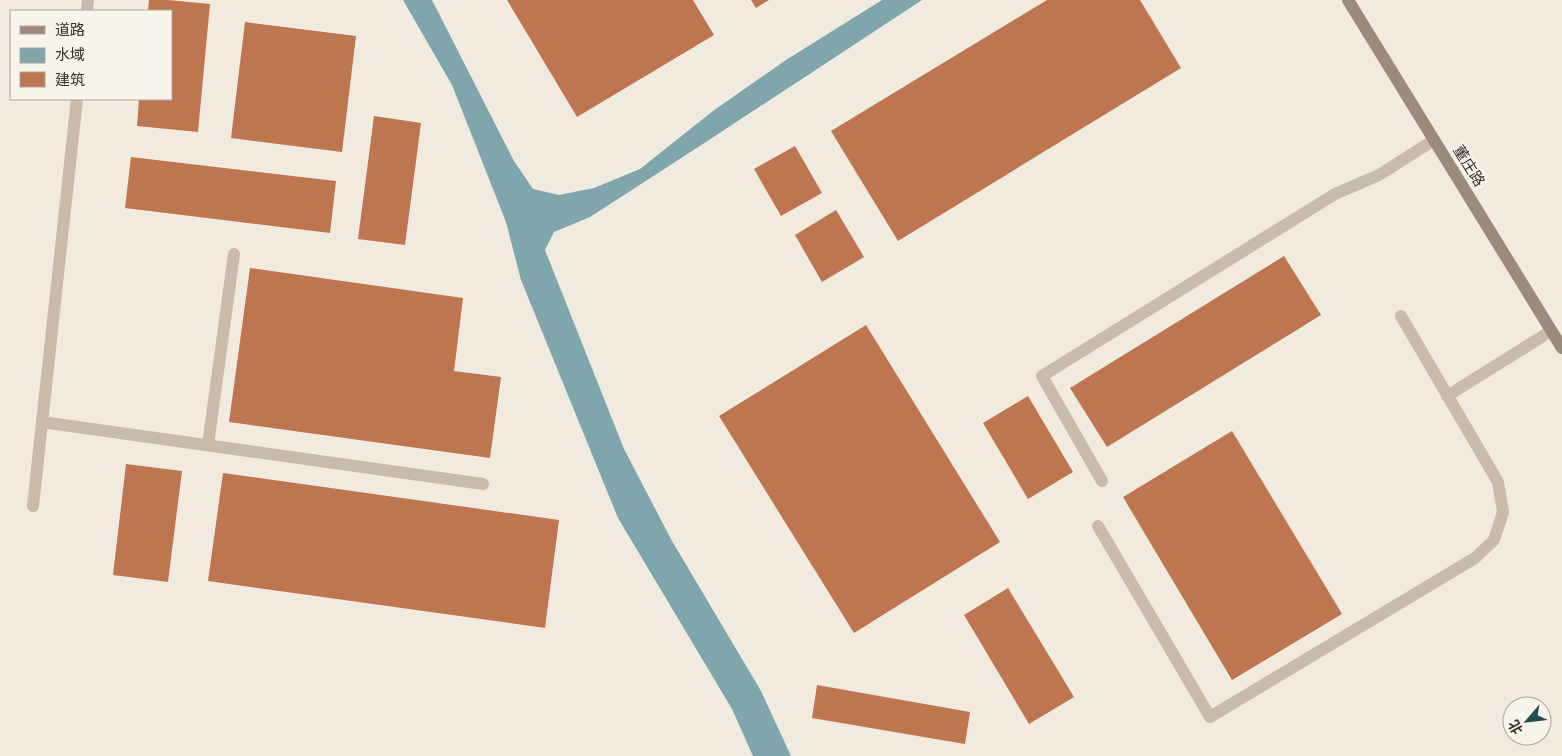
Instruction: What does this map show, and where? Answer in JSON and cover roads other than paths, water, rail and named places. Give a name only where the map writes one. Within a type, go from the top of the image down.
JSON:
[{"type":"street","name":"董庄路","points":[[1348,0],[1562,348]]},
{"type":"street","points":[[33,506],[77,100]]},
{"type":"street","points":[[1102,481],[1042,376],[1335,194],[1379,175],[1434,140]]},
{"type":"street","points":[[208,446],[234,254]]},
{"type":"street","points":[[1098,526],[1210,717],[1475,558],[1494,540],[1503,512],[1498,482],[1401,316]]},
{"type":"street","points":[[1447,396],[1551,331]]},
{"type":"street","points":[[42,422],[483,484]]},
{"type":"water","points":[[403,0],[432,0],[514,161],[533,189],[559,195],[594,188],[640,169],[713,111],[786,60],[882,0],[922,0],[590,217],[554,232],[545,250],[624,449],[672,541],[761,691],[791,756],[753,756],[732,709],[618,518],[521,280],[506,222],[452,85]]}]
